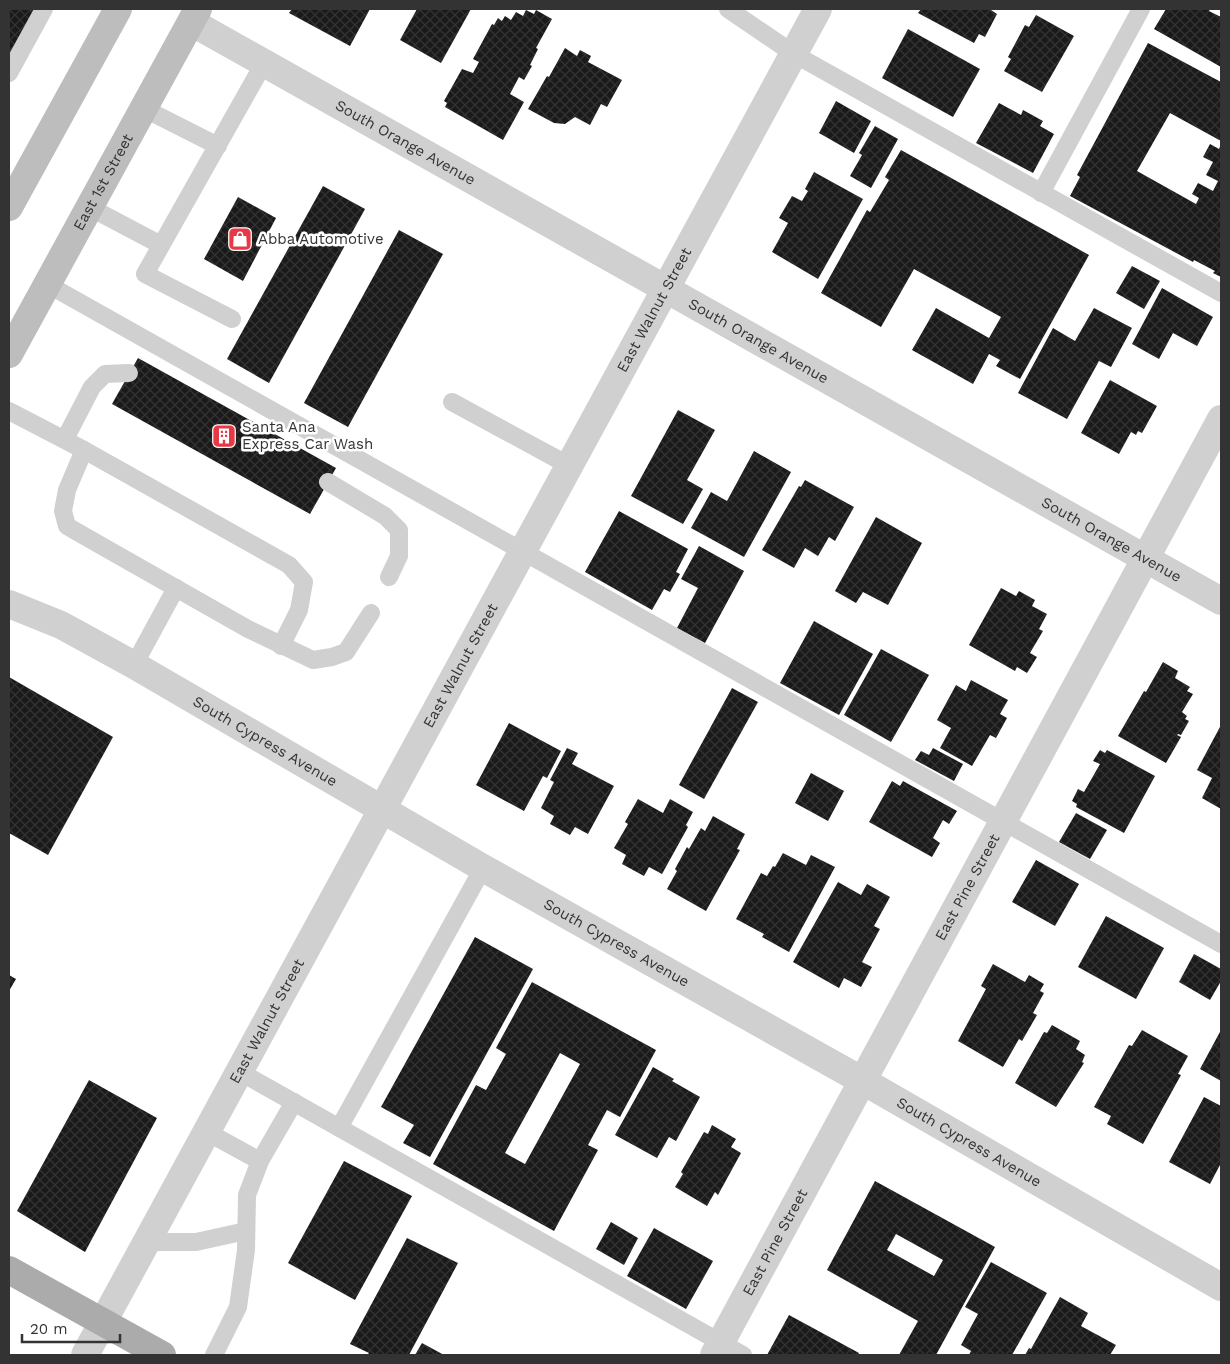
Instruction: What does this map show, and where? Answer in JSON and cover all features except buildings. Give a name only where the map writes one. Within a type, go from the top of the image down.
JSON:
[{"type":"main road","points":[[10,203],[118,9]]},
{"type":"main road","name":"East 1st Street","points":[[9,354],[194,15]]},
{"type":"main road","points":[[9,1270],[162,1355]]},
{"type":"street","name":"East Walnut Street","points":[[85,1355],[818,9]]},
{"type":"street","name":"South Orange Avenue","points":[[194,15],[264,63],[1221,601]]},
{"type":"street","name":"East Pine Street","points":[[726,1351],[863,1081],[1221,420]]},
{"type":"street","name":"South Cypress Avenue","points":[[9,604],[61,625],[134,665],[483,868],[863,1081],[1221,1287]]},
{"type":"lane","points":[[9,73],[44,9]]},
{"type":"lane","points":[[728,9],[794,54],[1221,293]]},
{"type":"lane","points":[[1040,193],[1141,9]]},
{"type":"lane","points":[[232,319],[144,274],[264,63]]},
{"type":"lane","points":[[144,108],[218,146]]},
{"type":"lane","points":[[90,207],[161,245]]},
{"type":"lane","points":[[47,284],[1221,944]]},
{"type":"lane","points":[[65,440],[92,387],[105,374],[130,373]]},
{"type":"lane","points":[[452,402],[570,466]]},
{"type":"lane","points":[[9,411],[84,450],[289,565],[304,582],[299,610],[282,646]]},
{"type":"lane","points":[[84,450],[67,490],[63,511],[66,526],[248,629],[313,660],[332,657],[346,652],[371,613]]},
{"type":"lane","points":[[328,482],[385,516],[400,530],[399,556],[389,577]]},
{"type":"lane","points":[[134,665],[176,588]]},
{"type":"lane","points":[[339,1128],[483,868]]},
{"type":"lane","points":[[240,1072],[726,1351]]},
{"type":"lane","points":[[214,1355],[238,1307],[246,1250],[247,1195],[260,1161],[294,1102]]},
{"type":"lane","points":[[207,1132],[260,1161]]},
{"type":"lane","points":[[147,1242],[196,1242],[246,1231]]},
{"type":"place","name":"Abba Automotive","points":[[240,239]]},
{"type":"place","name":"Santa Ana Express Car Wash","points":[[224,436]]}]
